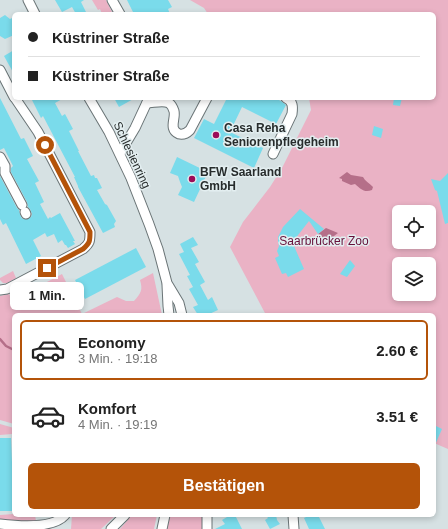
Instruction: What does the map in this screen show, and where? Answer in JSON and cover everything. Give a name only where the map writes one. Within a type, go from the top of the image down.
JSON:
[{"type":"street","points":[[28,0],[34,12]]},
{"type":"street","points":[[112,0],[119,12]]},
{"type":"street","points":[[0,70],[12,93]]},
{"type":"street","points":[[0,290],[7,289],[83,249],[90,241],[90,232],[38,132],[16,100]]},
{"type":"street","name":"Schlesienring","points":[[89,100],[109,132],[131,178],[158,249],[167,283]]},
{"type":"street","points":[[120,153],[135,128],[148,101],[164,102],[172,105],[174,112],[172,124],[173,128],[178,134],[182,134],[187,133],[190,130],[206,100]]},
{"type":"street","points":[[272,154],[292,114],[293,107],[290,100]]},
{"type":"street","points":[[0,157],[5,166],[5,173],[24,210]]},
{"type":"street","points":[[167,283],[169,313]]},
{"type":"street","points":[[167,283],[179,303],[182,313]]},
{"type":"street","points":[[0,524],[15,526],[40,526],[51,524],[64,517]]},
{"type":"street","points":[[111,529],[123,517]]},
{"type":"street","points":[[162,529],[164,517]]},
{"type":"street","points":[[207,517],[207,529]]},
{"type":"street","points":[[293,517],[294,529]]},
{"type":"green space","points":[[92,0],[106,0],[112,12],[101,12],[100,9],[98,10]]},
{"type":"green space","name":"Saarbrücker Zoo","points":[[190,0],[448,0],[448,449],[436,444],[436,313],[265,313],[230,247],[243,222],[270,187],[282,168],[311,110],[309,100],[436,100],[436,12],[207,12],[204,8]]},
{"type":"green space","points":[[13,271],[16,278],[7,283],[3,283],[0,280],[0,278]]},
{"type":"green space","points":[[153,273],[162,313],[84,313],[117,297],[126,301],[134,301],[141,291],[140,280]]},
{"type":"green space","points":[[62,274],[82,313],[12,313],[12,423],[0,420],[0,296],[9,294],[13,300]]},
{"type":"green space","points":[[0,424],[12,427],[12,434],[0,435]]},
{"type":"green space","points":[[12,514],[12,517],[35,517],[36,521],[0,521],[0,515]]},
{"type":"green space","points":[[72,517],[114,517],[101,529],[71,529]]},
{"type":"green space","points":[[130,517],[157,517],[154,529],[120,529]]},
{"type":"green space","points":[[170,517],[202,517],[202,529],[167,529]]},
{"type":"shaded area","points":[[347,172],[351,175],[363,177],[373,187],[372,190],[365,191],[355,184],[351,185],[342,181],[342,179],[339,178]]},
{"type":"shaded area","points":[[326,228],[338,233],[331,241],[318,234]]},
{"type":"building","points":[[55,0],[84,0],[81,2],[86,12],[75,12],[72,7],[62,12]]},
{"type":"building","points":[[127,0],[168,0],[172,7],[168,9],[169,12],[133,12]]},
{"type":"building","points":[[5,15],[10,19],[12,18],[12,36],[5,39],[0,36],[0,18]]},
{"type":"building","points":[[12,51],[12,70],[4,56]]},
{"type":"building","points":[[0,98],[21,139],[24,138],[33,156],[27,159],[39,181],[35,183],[44,202],[40,204],[48,219],[60,213],[75,241],[73,241],[75,244],[68,248],[62,240],[58,243],[54,234],[47,237],[45,233],[33,240],[41,256],[26,264],[6,223],[3,225],[0,219],[0,176],[19,210],[21,217],[23,219],[28,219],[32,214],[11,172],[11,168],[13,166],[4,148],[0,150]]},
{"type":"building","points":[[32,100],[60,100],[55,103],[62,116],[65,114],[73,129],[69,131],[91,176],[94,175],[95,178],[97,178],[102,188],[97,190],[116,221],[114,224],[115,227],[103,233],[78,187],[75,177],[43,116],[41,118]]},
{"type":"building","points":[[115,100],[131,100],[119,107]]},
{"type":"building","name":"Casa Reha Seniorenpflegeheim","points":[[226,100],[279,100],[286,105],[276,124],[242,107],[230,132],[263,148],[254,168],[194,138],[204,119],[214,124]]},
{"type":"building","points":[[394,100],[402,100],[400,106],[393,105]]},
{"type":"building","points":[[374,126],[383,129],[381,138],[372,135]]},
{"type":"building","name":"BFW Saarland GmbH","points":[[177,157],[208,172],[194,202],[178,195],[182,187],[178,176],[170,173]]},
{"type":"building","points":[[448,173],[448,223],[445,224],[437,191],[435,190],[431,179],[440,181]]},
{"type":"building","points":[[300,209],[324,229],[318,234],[309,221],[295,239],[294,246],[304,269],[288,277],[286,273],[282,274],[275,258],[279,256],[277,251],[279,246],[278,237],[283,227]]},
{"type":"building","points":[[193,237],[198,245],[191,248],[199,262],[195,264],[205,282],[200,285],[208,300],[212,297],[218,310],[211,313],[197,313],[193,307],[198,305],[189,289],[193,287],[187,276],[190,275],[179,254],[184,252],[180,244]]},
{"type":"building","points":[[136,248],[146,267],[85,299],[75,280]]},
{"type":"building","points":[[350,260],[355,266],[347,277],[340,274]]},
{"type":"building","points":[[436,426],[442,429],[436,442]]},
{"type":"building","points":[[0,438],[11,438],[12,511],[0,511]]},
{"type":"building","points":[[227,517],[236,517],[242,529],[215,529],[225,524],[222,520]]},
{"type":"building","points":[[267,517],[276,517],[280,524],[270,529],[265,520]]},
{"type":"building","points":[[319,517],[325,529],[309,529],[304,518]]},
{"type":"waterway","points":[[0,339],[6,346],[12,349]]},
{"type":"place","name":"Casa Reha Seniorenpflegeheim","points":[[216,135]]},
{"type":"place","name":"BFW Saarland GmbH","points":[[192,179]]},
{"type":"route","points":[[45,145],[90,232],[90,241],[88,245],[47,268]]}]
